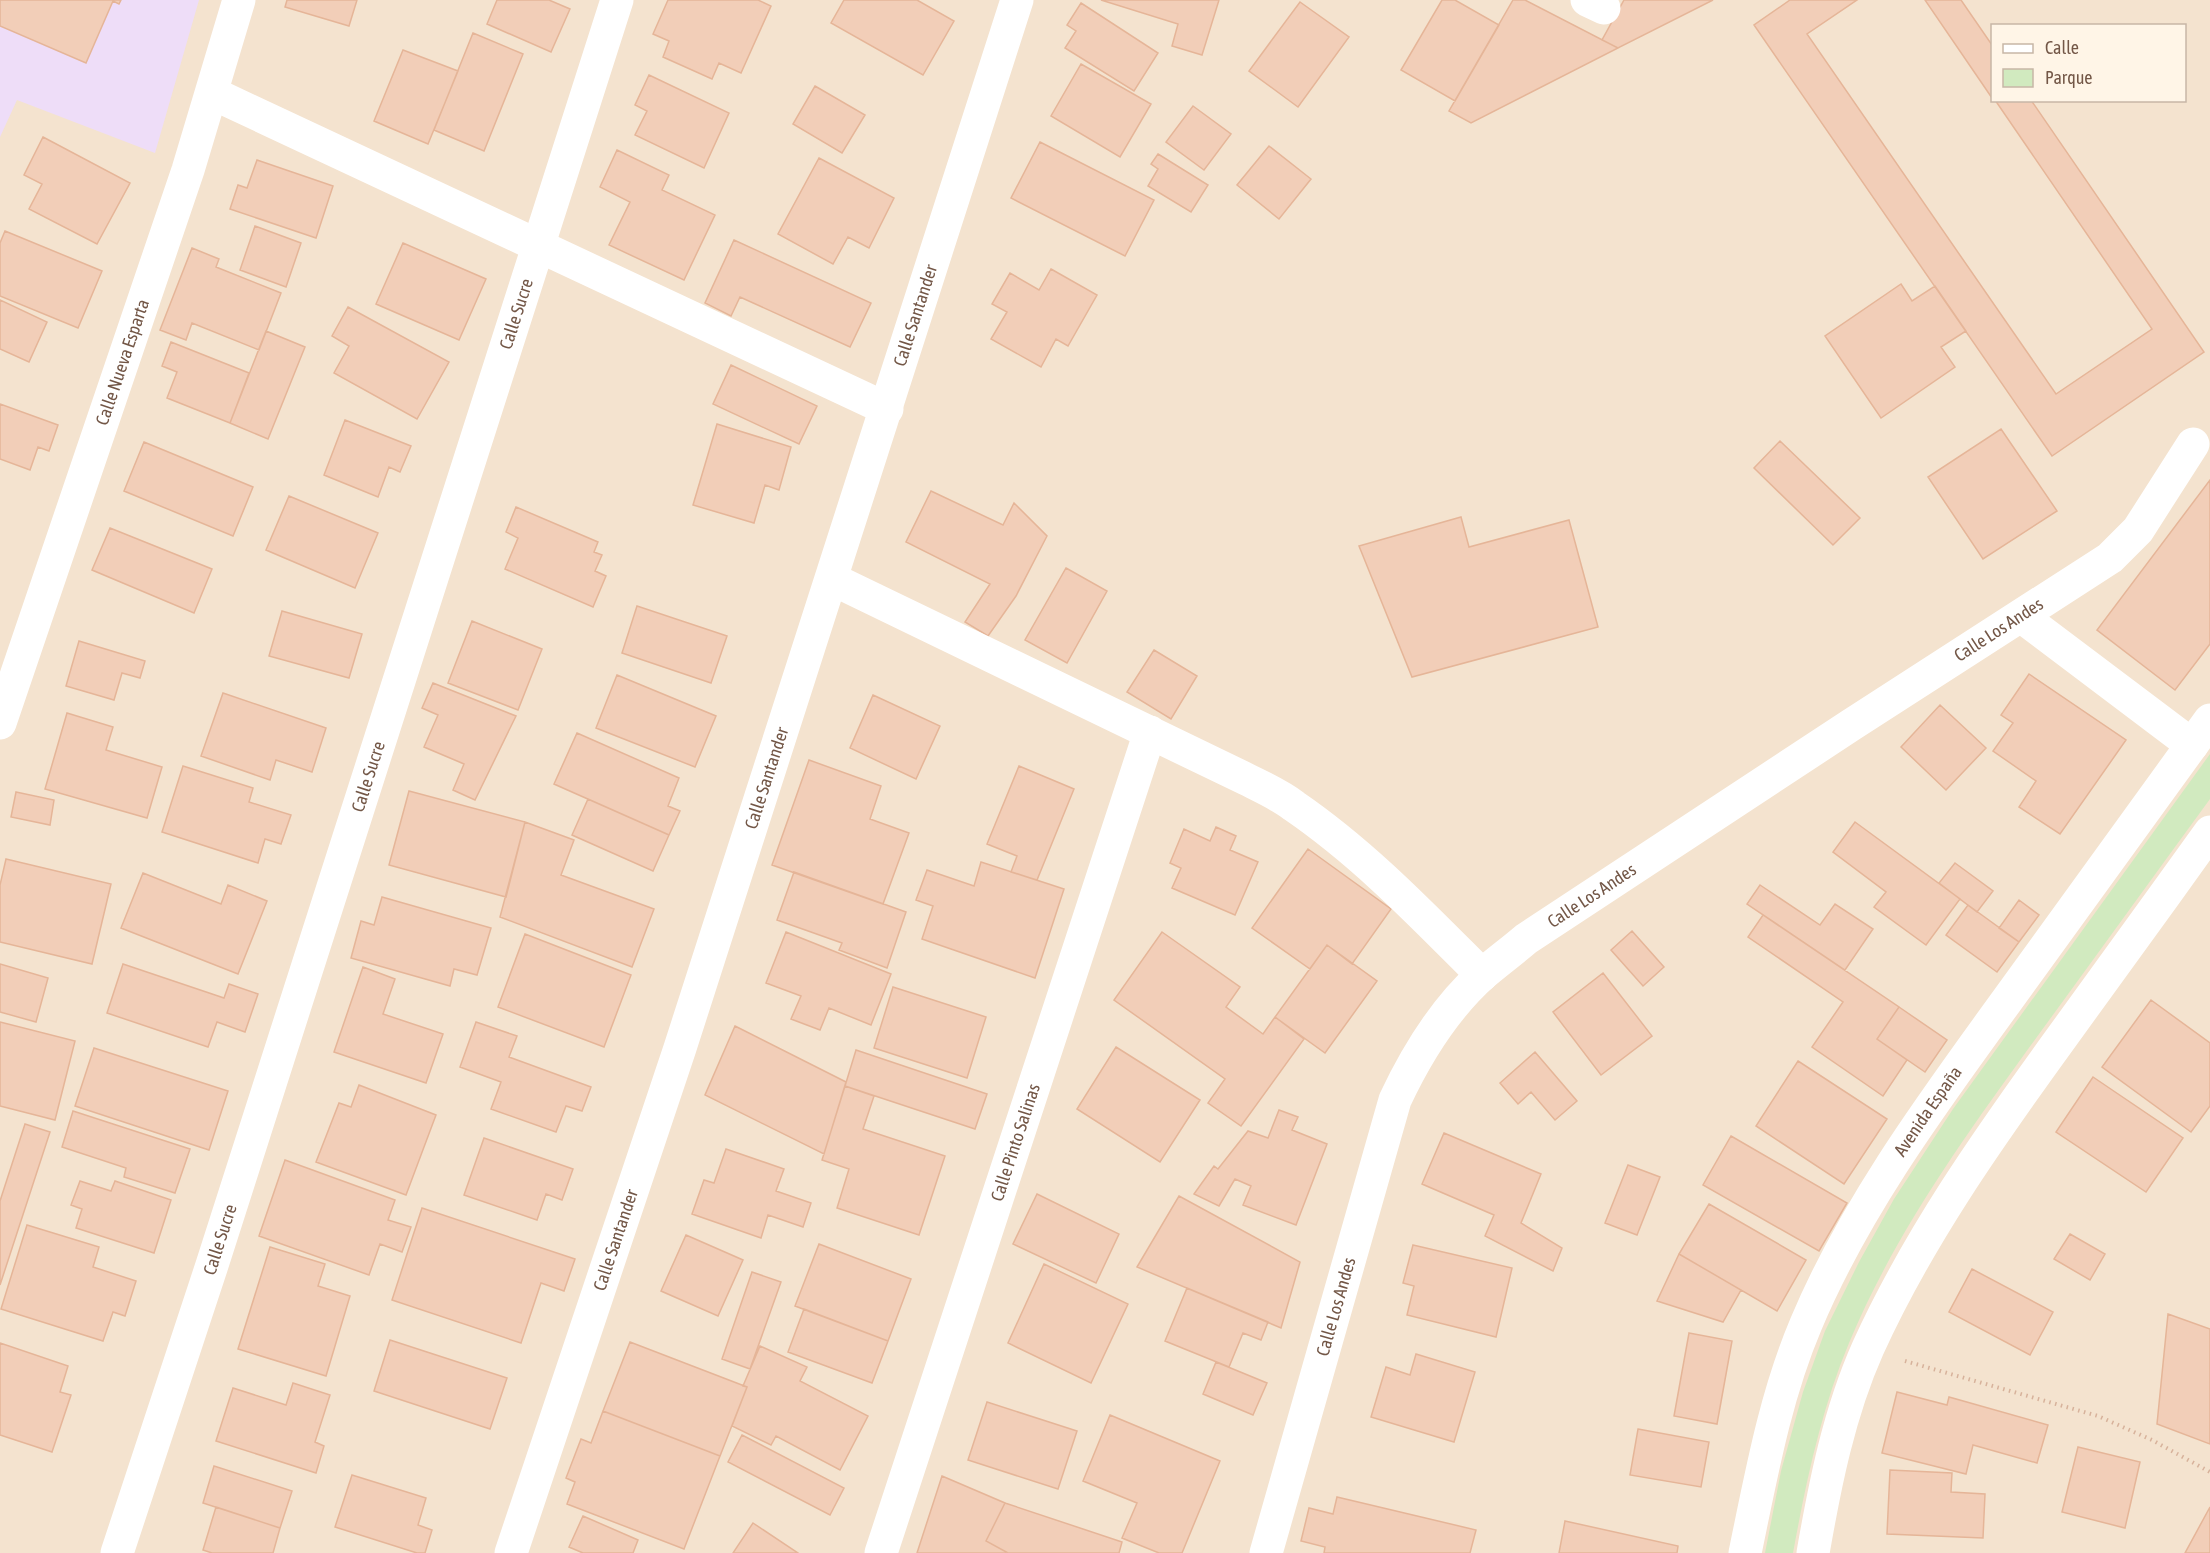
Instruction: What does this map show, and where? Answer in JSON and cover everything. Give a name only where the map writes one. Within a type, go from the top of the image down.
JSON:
[{"type":"street","name":"Calle Nueva Esparta","points":[[0,723],[188,170],[239,0]]},
{"type":"street","name":"Calle Sucre","points":[[117,1553],[212,1265],[617,0]]},
{"type":"street","name":"Calle Santander","points":[[512,1553],[680,1048],[1017,0]]},
{"type":"street","points":[[212,93],[886,409]]},
{"type":"street","name":"Calle Los Andes","points":[[1266,1553],[1395,1100],[1414,1060],[1438,1024],[1482,975],[1527,939],[1841,731],[2110,558],[2138,530],[2193,444]]},
{"type":"street","points":[[832,579],[1150,732],[1293,804],[1392,885],[1482,975]]},
{"type":"street","points":[[2021,616],[2201,733]]},
{"type":"street","name":"Calle Pinto Salinas","points":[[881,1553],[1150,732]]},
{"type":"street","name":"Avenida España","points":[[1745,1553],[1762,1467],[1784,1386],[1806,1324],[1877,1189],[1936,1098],[2201,733]]},
{"type":"street","points":[[1813,1553],[1826,1482],[1847,1406],[1867,1350],[1900,1284],[1934,1223],[1990,1135],[2210,832]]},
{"type":"path","points":[[1867,1350],[2098,1416],[2152,1440],[2210,1472]]},
{"type":"shaded area","points":[[0,0],[2210,0],[2210,1553],[0,1553]]},
{"type":"shaded area","points":[[0,0],[199,0],[155,153],[17,100],[0,137]]},
{"type":"green space","points":[[2210,754],[2210,799],[1980,1116],[1908,1226],[1867,1303],[1839,1368],[1822,1420],[1793,1553],[1765,1553],[1781,1471],[1803,1392],[1825,1331],[1859,1262],[1894,1199],[1953,1109]]},
{"type":"building","points":[[0,0],[121,0],[119,4],[113,1],[86,63],[0,26]]},
{"type":"building","points":[[287,0],[357,0],[349,26],[285,7]]},
{"type":"building","points":[[497,0],[549,0],[570,9],[551,52],[487,24]]},
{"type":"building","points":[[668,0],[758,0],[771,6],[741,73],[719,63],[712,79],[663,57],[669,41],[653,34]]},
{"type":"building","points":[[844,0],[917,0],[954,21],[923,75],[831,23]]},
{"type":"building","points":[[1101,0],[1219,0],[1202,55],[1172,46],[1178,24]]},
{"type":"building","points":[[1442,0],[1455,0],[1499,25],[1455,101],[1401,70]]},
{"type":"building","points":[[1513,0],[1525,0],[1618,48],[1471,123],[1449,111]]},
{"type":"building","points":[[1624,0],[1713,0],[1618,48],[1602,40]]},
{"type":"building","points":[[1790,0],[1857,0],[1807,34],[2056,394],[2152,329],[1996,102],[2032,102],[2204,352],[2052,456],[1754,25]]},
{"type":"building","points":[[1925,0],[1961,0],[1991,44],[1991,97]]},
{"type":"building","points":[[1300,2],[1349,37],[1298,107],[1249,71]]},
{"type":"building","points":[[1081,3],[1158,53],[1134,91],[1065,48],[1076,31],[1067,25]]},
{"type":"building","points":[[473,33],[523,54],[484,151],[434,130]]},
{"type":"building","points":[[403,50],[458,71],[428,144],[374,121]]},
{"type":"building","points":[[1081,64],[1151,104],[1120,157],[1051,116]]},
{"type":"building","points":[[649,75],[729,113],[704,168],[635,135],[647,111],[635,105]]},
{"type":"building","points":[[815,86],[865,115],[842,153],[793,124]]},
{"type":"building","points":[[1193,106],[1231,134],[1204,170],[1166,142]]},
{"type":"building","points":[[43,137],[130,183],[97,244],[29,209],[42,184],[24,175]]},
{"type":"building","points":[[1040,142],[1154,200],[1125,256],[1011,198]]},
{"type":"building","points":[[1269,146],[1311,179],[1279,219],[1237,185]]},
{"type":"building","points":[[617,150],[669,175],[662,190],[715,215],[684,280],[609,245],[630,202],[600,187]]},
{"type":"building","points":[[1158,154],[1208,185],[1191,212],[1148,186],[1158,169],[1151,164]]},
{"type":"building","points":[[819,158],[894,198],[869,248],[848,237],[833,264],[778,234]]},
{"type":"building","points":[[257,160],[333,186],[316,238],[230,209],[238,185],[247,188]]},
{"type":"building","points":[[255,226],[301,243],[286,287],[240,270]]},
{"type":"building","points":[[5,231],[102,271],[78,328],[0,296],[0,243]]},
{"type":"building","points":[[734,240],[871,303],[850,347],[740,297],[731,316],[705,303]]},
{"type":"building","points":[[403,243],[486,279],[459,340],[376,304]]},
{"type":"building","points":[[192,248],[219,259],[216,267],[281,293],[259,350],[192,323],[186,340],[160,330]]},
{"type":"building","points":[[1051,269],[1097,295],[1068,346],[1056,339],[1041,367],[991,339],[1007,312],[992,304],[1010,273],[1039,290]]},
{"type":"building","points":[[1901,284],[1912,301],[1935,286],[1966,331],[1941,347],[1955,367],[1881,418],[1825,336]]},
{"type":"building","points":[[0,300],[47,322],[29,362],[0,349]]},
{"type":"building","points":[[348,307],[449,362],[417,419],[334,373],[349,346],[332,336]]},
{"type":"building","points":[[266,331],[305,347],[268,439],[230,423]]},
{"type":"building","points":[[171,342],[249,373],[230,423],[167,398],[177,372],[162,366]]},
{"type":"building","points":[[731,365],[817,406],[799,444],[713,404]]},
{"type":"building","points":[[0,404],[58,425],[49,451],[38,447],[30,470],[0,459]]},
{"type":"building","points":[[345,420],[411,446],[400,472],[389,467],[378,497],[324,475]]},
{"type":"building","points":[[717,424],[791,447],[779,490],[765,485],[754,523],[693,505]]},
{"type":"building","points":[[2001,429],[2057,511],[1983,559],[1928,477]]},
{"type":"building","points":[[1780,441],[1860,518],[1833,545],[1754,468]]},
{"type":"building","points":[[144,442],[253,487],[233,536],[124,491]]},
{"type":"building","points":[[2210,480],[2210,644],[2175,690],[2097,630]]},
{"type":"building","points":[[931,491],[1003,525],[1014,503],[1047,536],[1016,596],[988,636],[965,622],[990,584],[906,542]]},
{"type":"building","points":[[289,496],[378,533],[355,588],[266,550]]},
{"type":"building","points":[[516,507],[598,542],[594,552],[602,555],[595,571],[606,576],[593,607],[505,569],[518,538],[506,532]]},
{"type":"building","points":[[1461,517],[1469,547],[1569,520],[1598,627],[1412,677],[1359,546]]},
{"type":"building","points":[[110,528],[212,569],[194,613],[92,570]]},
{"type":"building","points":[[1066,568],[1107,591],[1067,663],[1025,640]]},
{"type":"building","points":[[637,606],[727,636],[711,683],[622,653]]},
{"type":"building","points":[[282,611],[362,634],[349,678],[269,656]]},
{"type":"building","points":[[472,621],[542,649],[518,710],[448,683]]},
{"type":"building","points":[[79,641],[145,661],[140,678],[122,673],[114,700],[66,686]]},
{"type":"building","points":[[1154,650],[1197,676],[1171,719],[1127,692]]},
{"type":"building","points":[[2029,674],[2126,740],[2060,834],[2019,807],[2036,781],[1993,751],[2013,723],[2001,715]]},
{"type":"building","points":[[617,675],[716,716],[695,767],[596,728]]},
{"type":"building","points":[[433,683],[516,716],[475,800],[453,790],[464,764],[424,747],[438,715],[422,708]]},
{"type":"building","points":[[223,693],[326,728],[312,772],[276,760],[270,780],[201,756]]},
{"type":"building","points":[[873,695],[940,726],[916,779],[850,748]]},
{"type":"building","points":[[1940,705],[1986,748],[1946,790],[1901,747]]},
{"type":"building","points":[[67,713],[113,727],[106,750],[162,767],[147,818],[45,789]]},
{"type":"building","points":[[577,733],[679,778],[668,806],[680,811],[669,835],[554,784]]},
{"type":"building","points":[[809,760],[881,786],[870,819],[909,833],[883,904],[772,865]]},
{"type":"building","points":[[183,766],[253,788],[249,802],[291,815],[281,844],[265,839],[258,863],[162,832]]},
{"type":"building","points":[[1019,766],[1074,789],[1037,880],[1011,872],[1017,856],[987,844]]},
{"type":"building","points":[[409,791],[525,822],[506,897],[389,865]]},
{"type":"building","points":[[16,792],[54,800],[50,825],[11,817]]},
{"type":"building","points":[[588,799],[669,835],[653,871],[572,835]]},
{"type":"building","points":[[525,822],[574,840],[561,875],[654,909],[632,967],[500,917]]},
{"type":"building","points":[[1855,822],[1960,899],[1926,945],[1874,907],[1886,892],[1833,852]]},
{"type":"building","points":[[1216,827],[1236,836],[1230,850],[1258,862],[1235,915],[1172,888],[1181,868],[1170,863],[1184,829],[1210,841]]},
{"type":"building","points":[[1308,849],[1391,909],[1352,964],[1327,945],[1310,969],[1252,928]]},
{"type":"building","points":[[6,859],[111,884],[92,964],[0,942],[0,885]]},
{"type":"building","points":[[981,862],[1064,889],[1035,978],[922,939],[933,906],[916,900],[927,870],[974,886]]},
{"type":"building","points":[[1955,863],[1993,891],[1977,912],[1939,883]]},
{"type":"building","points":[[794,872],[906,912],[887,968],[839,950],[842,943],[777,920]]},
{"type":"building","points":[[143,873],[221,904],[228,885],[267,901],[238,974],[121,928]]},
{"type":"building","points":[[1760,885],[1820,925],[1835,904],[1873,929],[1845,970],[1747,904]]},
{"type":"building","points":[[382,897],[491,928],[477,975],[454,969],[450,986],[351,958],[361,921],[374,925]]},
{"type":"building","points":[[2019,900],[2039,915],[2019,942],[1999,928]]},
{"type":"building","points":[[1968,905],[2019,942],[1997,972],[1946,935]]},
{"type":"building","points":[[1763,915],[1899,1007],[1877,1039],[1907,1060],[1883,1096],[1812,1047],[1843,1002],[1748,937]]},
{"type":"building","points":[[1632,931],[1664,967],[1643,986],[1611,950]]},
{"type":"building","points":[[786,932],[891,974],[871,1025],[829,1008],[820,1030],[791,1019],[801,996],[766,983]]},
{"type":"building","points":[[1162,932],[1240,987],[1226,1007],[1263,1034],[1275,1017],[1304,1039],[1241,1126],[1208,1103],[1225,1079],[1114,1000]]},
{"type":"building","points":[[525,934],[631,975],[604,1047],[498,1007]]},
{"type":"building","points":[[1327,945],[1377,981],[1325,1053],[1275,1017]]},
{"type":"building","points":[[0,964],[48,978],[36,1022],[0,1012]]},
{"type":"building","points":[[123,964],[224,998],[229,984],[258,994],[245,1032],[217,1022],[208,1047],[107,1013]]},
{"type":"building","points":[[363,967],[395,979],[383,1014],[443,1034],[426,1083],[334,1052]]},
{"type":"building","points":[[1603,973],[1652,1036],[1601,1075],[1553,1012]]},
{"type":"building","points":[[893,987],[986,1017],[967,1078],[874,1048]]},
{"type":"building","points":[[2151,1000],[2210,1043],[2210,1106],[2191,1132],[2102,1067]]},
{"type":"building","points":[[1899,1007],[1947,1040],[1925,1072],[1877,1039]]},
{"type":"building","points":[[0,1022],[75,1041],[55,1120],[0,1106]]},
{"type":"building","points":[[476,1022],[517,1036],[509,1057],[591,1087],[582,1111],[566,1106],[556,1132],[491,1109],[501,1082],[460,1067]]},
{"type":"building","points":[[735,1026],[846,1082],[824,1154],[705,1095]]},
{"type":"building","points":[[1116,1047],[1200,1100],[1160,1162],[1077,1109]]},
{"type":"building","points":[[94,1048],[228,1091],[209,1150],[75,1106]]},
{"type":"building","points":[[856,1050],[987,1094],[975,1129],[845,1086]]},
{"type":"building","points":[[1535,1052],[1577,1101],[1555,1120],[1531,1092],[1518,1104],[1500,1083]]},
{"type":"building","points":[[1798,1061],[1887,1119],[1844,1184],[1756,1126]]},
{"type":"building","points":[[2093,1077],[2183,1138],[2146,1192],[2056,1132]]},
{"type":"building","points":[[359,1085],[436,1115],[406,1195],[316,1162],[339,1103],[351,1107]]},
{"type":"building","points":[[845,1086],[874,1096],[863,1129],[945,1156],[919,1235],[837,1208],[849,1169],[822,1160]]},
{"type":"building","points":[[1279,1110],[1298,1117],[1292,1130],[1327,1144],[1296,1225],[1243,1205],[1251,1186],[1235,1179],[1219,1206],[1194,1194],[1214,1166],[1218,1169],[1248,1131],[1268,1138]]},
{"type":"building","points":[[73,1111],[190,1149],[175,1193],[124,1177],[126,1168],[62,1147]]},
{"type":"building","points":[[25,1124],[50,1132],[0,1285],[0,1201]]},
{"type":"building","points":[[1444,1133],[1541,1174],[1521,1223],[1562,1248],[1553,1271],[1485,1236],[1494,1215],[1422,1184]]},
{"type":"building","points":[[1731,1136],[1847,1203],[1819,1251],[1703,1185]]},
{"type":"building","points":[[484,1138],[573,1169],[562,1200],[546,1194],[537,1220],[464,1195]]},
{"type":"building","points":[[726,1149],[784,1169],[776,1191],[811,1203],[803,1227],[768,1215],[761,1238],[692,1214],[704,1180],[714,1183]]},
{"type":"building","points":[[285,1160],[395,1200],[388,1220],[411,1227],[402,1252],[380,1244],[369,1275],[259,1236]]},
{"type":"building","points":[[1628,1165],[1660,1177],[1637,1235],[1605,1223]]},
{"type":"building","points":[[80,1181],[111,1191],[115,1181],[171,1200],[154,1253],[76,1228],[82,1209],[71,1205]]},
{"type":"building","points":[[1037,1194],[1119,1234],[1096,1283],[1013,1244]]},
{"type":"building","points":[[1179,1196],[1300,1262],[1281,1328],[1137,1267]]},
{"type":"building","points":[[1709,1204],[1806,1260],[1777,1311],[1679,1254]]},
{"type":"building","points":[[422,1208],[575,1259],[564,1291],[541,1283],[521,1343],[392,1300]]},
{"type":"building","points":[[27,1225],[99,1247],[93,1267],[136,1281],[125,1316],[113,1312],[103,1341],[1,1309]]},
{"type":"building","points":[[2070,1234],[2105,1254],[2090,1280],[2054,1259]]},
{"type":"building","points":[[686,1235],[743,1260],[718,1316],[661,1291]]},
{"type":"building","points":[[819,1244],[911,1279],[888,1341],[795,1306]]},
{"type":"building","points":[[1413,1245],[1512,1268],[1496,1337],[1407,1315],[1414,1286],[1403,1283]]},
{"type":"building","points":[[270,1247],[325,1264],[318,1286],[350,1296],[326,1376],[238,1349]]},
{"type":"building","points":[[1679,1254],[1741,1290],[1723,1322],[1657,1301]]},
{"type":"building","points":[[1044,1264],[1128,1304],[1091,1383],[1008,1343]]},
{"type":"building","points":[[1972,1269],[2053,1312],[2030,1355],[1949,1312]]},
{"type":"building","points":[[752,1272],[781,1282],[750,1369],[722,1359]]},
{"type":"building","points":[[1187,1288],[1268,1322],[1261,1340],[1243,1333],[1229,1367],[1165,1341]]},
{"type":"building","points":[[804,1309],[888,1341],[872,1383],[788,1352]]},
{"type":"building","points":[[2168,1314],[2210,1329],[2210,1444],[2157,1424]]},
{"type":"building","points":[[1689,1333],[1732,1341],[1717,1424],[1674,1416]]},
{"type":"building","points":[[390,1340],[507,1378],[490,1429],[374,1391]]},
{"type":"building","points":[[630,1342],[747,1387],[720,1456],[603,1411]]},
{"type":"building","points":[[0,1343],[68,1366],[60,1392],[71,1395],[52,1452],[0,1435]]},
{"type":"building","points":[[760,1346],[807,1367],[800,1381],[868,1416],[840,1470],[776,1436],[771,1445],[732,1426],[747,1387],[743,1386]]},
{"type":"building","points":[[1416,1354],[1475,1372],[1454,1442],[1371,1417],[1386,1367],[1410,1375]]},
{"type":"building","points":[[1216,1362],[1267,1383],[1253,1415],[1203,1394]]},
{"type":"building","points":[[293,1383],[330,1395],[315,1442],[324,1446],[316,1473],[216,1441],[233,1388],[286,1405]]},
{"type":"building","points":[[1897,1392],[1947,1405],[1949,1397],[2048,1425],[2037,1463],[1973,1445],[1966,1474],[1882,1453]]},
{"type":"building","points":[[987,1402],[1077,1431],[1058,1489],[968,1460]]},
{"type":"building","points":[[603,1411],[720,1456],[684,1549],[567,1504],[575,1482],[566,1478],[581,1439],[591,1443]]},
{"type":"building","points":[[1110,1415],[1220,1461],[1182,1553],[1159,1553],[1122,1538],[1137,1503],[1083,1481]]},
{"type":"building","points":[[1638,1429],[1709,1442],[1701,1487],[1630,1475]]},
{"type":"building","points":[[742,1435],[844,1488],[830,1515],[728,1462]]},
{"type":"building","points":[[2078,1447],[2140,1462],[2125,1528],[2062,1512]]},
{"type":"building","points":[[214,1466],[292,1491],[280,1528],[203,1503]]},
{"type":"building","points":[[1890,1470],[1952,1473],[1951,1492],[1985,1494],[1983,1538],[1887,1534]]},
{"type":"building","points":[[352,1475],[426,1498],[418,1525],[432,1530],[425,1553],[417,1553],[335,1527]]},
{"type":"building","points":[[942,1476],[1005,1503],[986,1541],[1008,1553],[917,1553]]},
{"type":"building","points":[[1337,1497],[1476,1530],[1470,1553],[1324,1553],[1325,1547],[1301,1541],[1309,1508],[1333,1514]]},
{"type":"building","points":[[1005,1503],[1122,1542],[1119,1553],[1008,1553],[986,1541]]},
{"type":"building","points":[[216,1507],[280,1528],[273,1553],[212,1553],[203,1550]]},
{"type":"building","points":[[2210,1507],[2210,1553],[2185,1553]]},
{"type":"building","points":[[583,1516],[638,1540],[633,1553],[583,1553],[569,1547]]},
{"type":"building","points":[[1565,1521],[1678,1546],[1677,1553],[1559,1553]]},
{"type":"building","points":[[753,1523],[798,1553],[733,1553]]}]
